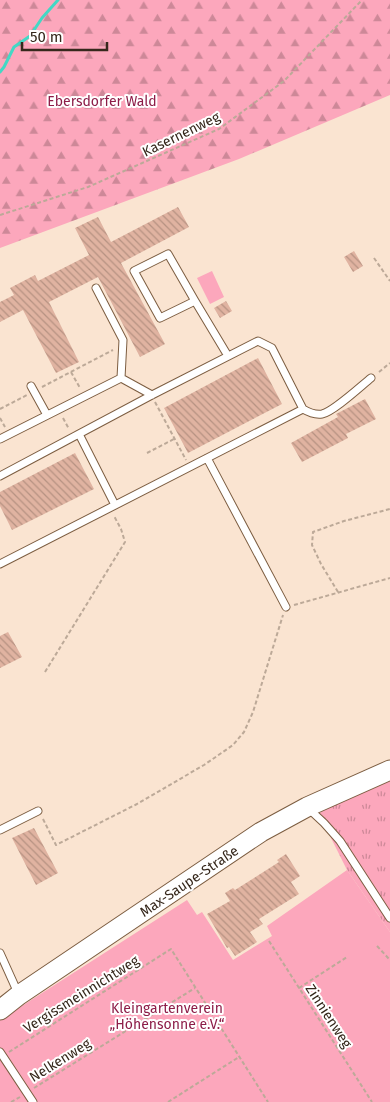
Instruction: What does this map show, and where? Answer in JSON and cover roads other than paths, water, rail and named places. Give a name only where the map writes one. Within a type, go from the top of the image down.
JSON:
[{"type":"street","name":"Max-Saupe-Straße","points":[[0,1010],[261,832],[307,807],[390,770]]},
{"type":"lane","points":[[195,301],[160,318],[134,271],[168,254],[228,356]]},
{"type":"lane","points":[[96,288],[122,340],[121,378]]},
{"type":"lane","points":[[0,476],[258,341],[272,348],[302,409],[310,412],[323,414],[338,405],[371,378]]},
{"type":"lane","points":[[121,378],[152,395]]},
{"type":"lane","points":[[0,439],[121,378]]},
{"type":"lane","points":[[33,389],[47,415]]},
{"type":"lane","points":[[0,564],[302,409]]},
{"type":"lane","points":[[79,434],[115,505]]},
{"type":"lane","points":[[207,458],[286,607]]},
{"type":"lane","points":[[307,807],[340,841],[390,918]]},
{"type":"lane","points":[[0,830],[38,811]]},
{"type":"lane","points":[[0,953],[20,995]]},
{"type":"lane","points":[[1,1054],[32,1102]]},
{"type":"waterway","points":[[0,72],[14,47],[30,36],[42,18],[58,0]]},
{"type":"park label","name":"Ebersdorfer Wald","points":[[102,101]]},
{"type":"park label","name":"Kleingartenverein „Höhensonne e.V.“","points":[[167,1016]]}]
